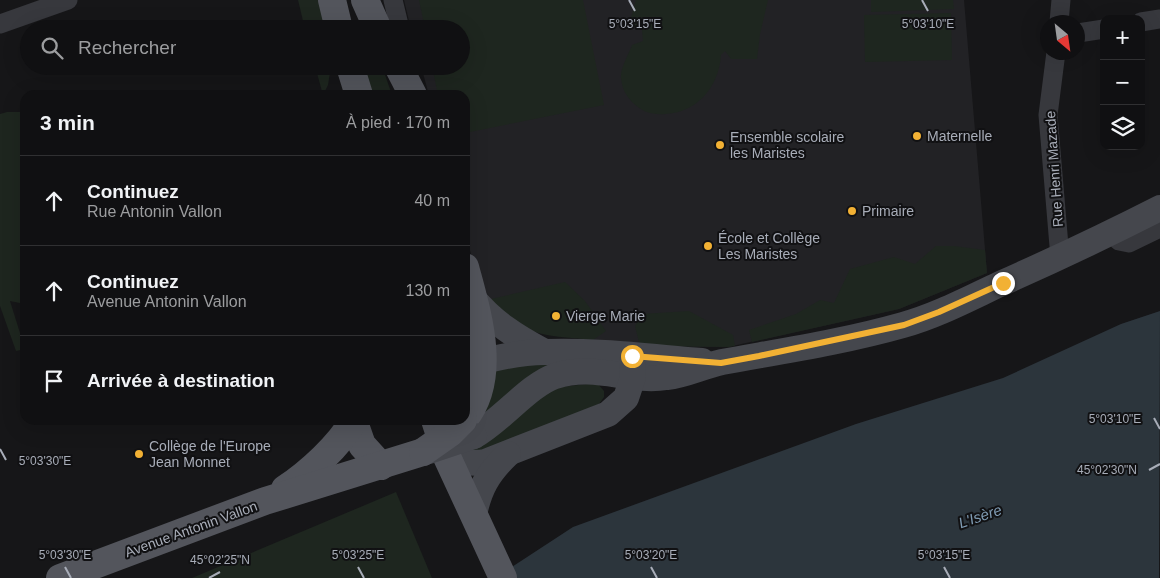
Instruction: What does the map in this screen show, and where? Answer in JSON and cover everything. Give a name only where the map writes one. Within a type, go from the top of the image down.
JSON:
[{"type":"main road","points":[[332,0],[337,20]]},
{"type":"main road","points":[[366,0],[374,20]]},
{"type":"main road","points":[[398,75],[409,87]]},
{"type":"main road","points":[[403,75],[409,87]]},
{"type":"main road","points":[[474,363],[543,352],[632,367],[668,377],[721,363],[904,325],[939,312],[1063,256],[1160,208]]},
{"type":"main road","points":[[470,284],[480,324],[474,363],[476,398],[470,414]]},
{"type":"main road","points":[[474,299],[496,322],[513,335],[543,352]]},
{"type":"main road","points":[[470,423],[495,423],[536,387],[553,377],[572,372],[632,367]]},
{"type":"main road","points":[[265,502],[381,466],[428,455],[472,464],[485,462],[508,454],[608,414],[626,398],[632,367]]},
{"type":"main road","points":[[265,502],[309,471],[325,456],[352,425]]},
{"type":"main road","points":[[356,425],[362,446],[381,466]]},
{"type":"main road","points":[[434,425],[428,455],[474,515],[503,578]]},
{"type":"main road","points":[[428,455],[450,433],[464,425]]},
{"type":"main road","points":[[474,515],[484,484],[494,467],[508,454]]},
{"type":"main road","name":"Avenue Antonin Vallon","points":[[60,578],[265,502]]},
{"type":"street","points":[[0,24],[68,0]]},
{"type":"street","points":[[393,0],[398,20]]},
{"type":"street","points":[[1060,15],[1061,0]]},
{"type":"street","points":[[1145,21],[1160,19]]},
{"type":"street","points":[[1085,32],[1100,30]]},
{"type":"street","name":"Rue Henri Mazade","points":[[1055,60],[1048,115],[1059,246],[1063,256]]},
{"type":"street","points":[[1114,231],[1119,242],[1129,244],[1160,228]]},
{"type":"shaded area","points":[[298,0],[323,0],[328,20],[303,20]]},
{"type":"shaded area","name":"Ensemble scolaire les Maristes","points":[[404,0],[964,0],[987,273],[899,309],[728,347],[640,346],[538,333],[491,299],[478,281],[470,250],[470,90],[428,90],[423,75],[470,75],[470,20],[409,20]]},
{"type":"shaded area","points":[[419,0],[583,0],[604,105],[470,132],[470,90],[437,90],[434,75],[470,75],[470,20],[423,20]]},
{"type":"shaded area","points":[[636,0],[768,0],[760,34],[757,59],[731,59],[725,51],[721,55],[716,77],[711,87],[697,103],[677,112],[666,114],[656,114],[643,110],[627,96],[621,78],[623,66],[632,45],[643,41],[642,30],[629,25]]},
{"type":"shaded area","points":[[871,0],[953,0],[954,9],[871,12]]},
{"type":"shaded area","points":[[951,13],[952,60],[865,62],[864,15]]},
{"type":"shaded area","points":[[317,75],[330,75],[326,90],[322,90]]},
{"type":"shaded area","points":[[362,75],[385,75],[390,90],[366,90]]},
{"type":"shaded area","points":[[20,112],[20,303],[10,301],[20,333],[20,350],[16,351],[0,306],[0,114]]},
{"type":"shaded area","points":[[936,246],[985,250],[987,273],[899,309],[752,342],[749,330],[796,314],[820,300],[834,303],[850,269],[894,257],[915,264]]},
{"type":"shaded area","points":[[565,282],[585,301],[606,331],[593,340],[534,332],[513,321],[491,299]]},
{"type":"shaded area","points":[[689,311],[733,335],[735,346],[640,346],[635,326],[642,314]]},
{"type":"shaded area","points":[[560,357],[493,417],[479,416],[492,365]]},
{"type":"shaded area","points":[[597,383],[604,391],[604,397],[599,404],[480,456],[461,451],[550,388]]},
{"type":"shaded area","points":[[396,492],[432,578],[192,578]]},
{"type":"water","name":"L'Isère","points":[[1160,311],[1159,578],[495,578],[573,527],[856,424],[1003,378],[1121,324]]},
{"type":"place","name":"Maternelle","points":[[917,136]]},
{"type":"place","name":"Ensemble scolaire les Maristes","points":[[720,145]]},
{"type":"place","name":"Primaire","points":[[852,211]]},
{"type":"place","name":"École et Collège Les Maristes","points":[[708,246]]},
{"type":"place","name":"Vierge Marie","points":[[556,316]]},
{"type":"place","name":"Collège de l'Europe Jean Monnet","points":[[139,454]]},
{"type":"route","points":[[632,356],[721,363],[742,360],[904,325],[939,312],[1003,283]]}]
